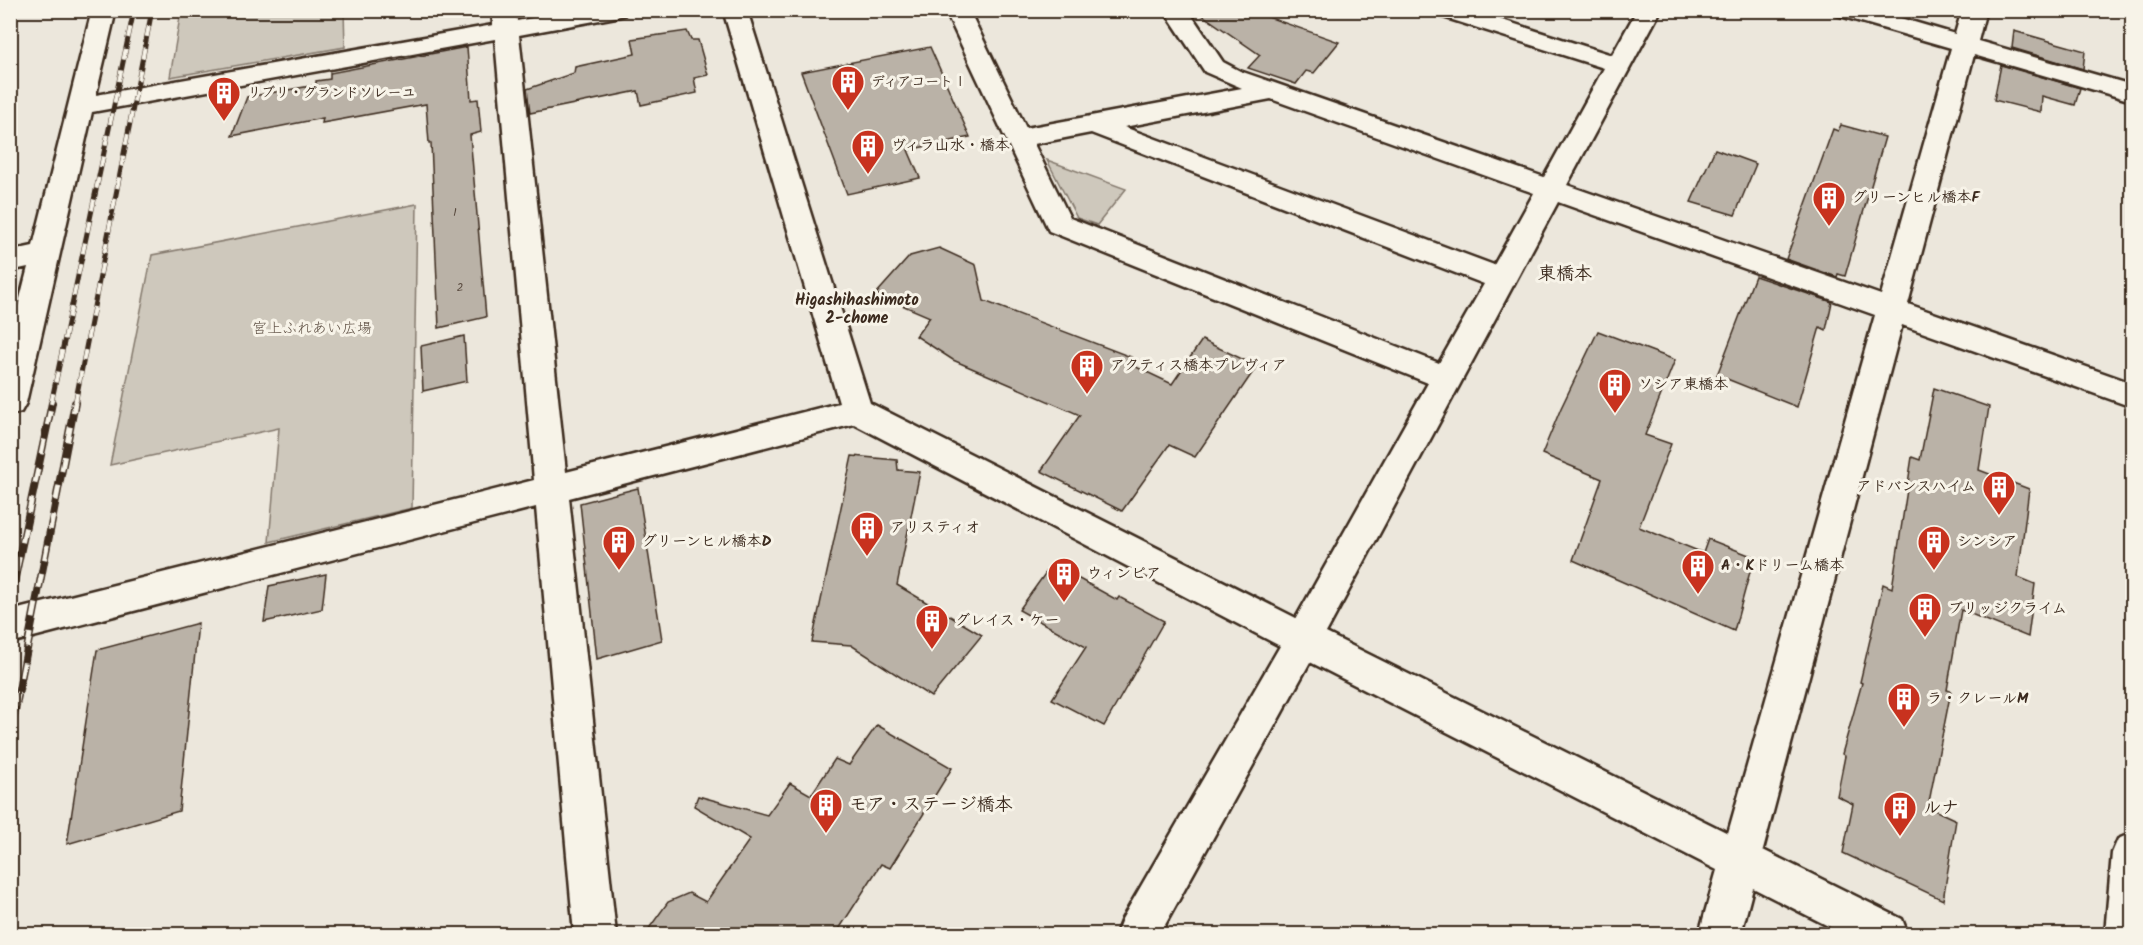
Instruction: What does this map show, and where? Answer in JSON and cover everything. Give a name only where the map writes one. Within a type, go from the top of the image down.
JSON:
[{"type":"street","points":[[10,403],[104,10]]},
{"type":"street","points":[[82,106],[505,21],[616,10]]},
{"type":"street","points":[[735,10],[857,411]]},
{"type":"street","points":[[957,10],[1059,224],[1446,378]]},
{"type":"street","points":[[1176,10],[1214,67],[1272,91],[2133,395]]},
{"type":"street","points":[[1445,10],[1619,65]]},
{"type":"street","points":[[1137,934],[1303,640],[1649,10]]},
{"type":"street","points":[[1845,10],[2133,93]]},
{"type":"street","points":[[1720,934],[1974,10]]},
{"type":"street","points":[[505,21],[595,934]]},
{"type":"street","points":[[1019,138],[1272,91]]},
{"type":"street","points":[[1095,124],[1501,279]]},
{"type":"street","points":[[10,261],[46,253]]},
{"type":"street","points":[[10,627],[857,411],[1303,640],[1887,934]]},
{"type":"street","points":[[2126,934],[2133,853]]},
{"type":"green space","points":[[181,11],[344,11],[345,47],[170,77]]},
{"type":"green space","points":[[1047,160],[1126,189],[1097,225],[1077,218]]},
{"type":"green space","name":"宮上ふれあい広場","points":[[417,204],[412,508],[269,542],[279,428],[110,465],[152,255]]},
{"type":"building","points":[[1195,10],[1248,10],[1339,42],[1314,73],[1306,71],[1296,84],[1248,68],[1260,55]]},
{"type":"building","points":[[687,31],[691,40],[698,40],[708,75],[694,78],[697,93],[641,105],[638,91],[530,113],[527,89],[574,73],[575,67],[635,54],[632,39]]},
{"type":"building","points":[[2014,31],[2085,51],[2083,69],[2012,48]]},
{"type":"building","points":[[467,47],[471,100],[478,99],[481,132],[470,135],[486,317],[439,328],[431,143],[429,143],[426,104],[322,123],[323,118],[232,136],[247,97],[316,85],[316,81],[330,79],[330,73]]},
{"type":"building","points":[[930,47],[970,137],[908,150],[920,178],[847,194],[801,72]]},
{"type":"building","points":[[2001,65],[2080,88],[2075,105],[2042,96],[2041,112],[1994,100]]},
{"type":"building","points":[[1841,125],[1885,137],[1845,276],[1838,274],[1837,277],[1786,259],[1833,129],[1838,131]]},
{"type":"building","points":[[1715,149],[1756,164],[1735,215],[1691,202]]},
{"type":"building","name":"アクティス橋本プレヴィア","points":[[939,248],[976,265],[984,301],[1131,357],[1134,366],[1172,384],[1202,340],[1257,366],[1195,457],[1169,445],[1122,511],[1041,471],[1080,415],[953,360],[916,336],[930,317],[876,294],[910,256]]},
{"type":"building","points":[[1755,276],[1832,302],[1826,330],[1820,327],[1797,407],[1717,375]]},
{"type":"building","points":[[1598,331],[1675,360],[1645,435],[1671,444],[1639,527],[1703,553],[1708,539],[1754,557],[1734,631],[1573,560],[1602,479],[1542,454]]},
{"type":"building","points":[[464,336],[467,381],[423,391],[421,346]]},
{"type":"building","points":[[1934,388],[1989,407],[1979,470],[2029,489],[2018,577],[2035,584],[2028,637],[1961,610],[1947,690],[1951,691],[1928,807],[1956,820],[1943,900],[1843,853],[1853,804],[1837,796],[1845,756],[1842,754],[1862,683],[1860,682],[1883,584],[1892,588],[1912,457],[1920,460]]},
{"type":"building","name":"アリスティオ","points":[[852,456],[897,460],[898,470],[920,472],[897,585],[982,635],[931,697],[851,645],[812,642]]},
{"type":"building","name":"グリーンヒル橋本D","points":[[638,488],[662,640],[597,659],[580,503]]},
{"type":"building","points":[[1052,564],[1117,600],[1119,597],[1164,621],[1104,726],[1052,699],[1086,647],[1019,610]]},
{"type":"building","points":[[326,574],[322,609],[264,622],[269,586]]},
{"type":"building","points":[[198,623],[179,811],[67,844],[97,650]]},
{"type":"building","name":"モア・ステージ橋本","points":[[877,725],[952,768],[890,868],[881,864],[836,934],[645,934],[668,902],[689,893],[706,902],[750,839],[694,806],[698,796],[767,815],[790,783],[811,795],[835,759],[849,765]]},
{"type":"railway","points":[[51,404],[134,10]]},
{"type":"railway","points":[[75,404],[152,10]]},
{"type":"railway","points":[[10,601],[52,403]]},
{"type":"railway","points":[[10,736],[75,403]]},
{"type":"place","name":"ディアコートⅠ","points":[[848,111]]},
{"type":"place","name":"リブリ・グランドソレーユ","points":[[224,122]]},
{"type":"place","name":"ヴィラ山水・橋本","points":[[868,175]]},
{"type":"place","name":"グリーンヒル橋本F","points":[[1829,227]]},
{"type":"place","name":"アクティス橋本プレヴィア","points":[[1087,395]]},
{"type":"place","name":"ソシア東橋本","points":[[1615,414]]},
{"type":"place","name":"アドバンスハイム","points":[[1999,516]]},
{"type":"place","name":"アリスティオ","points":[[867,557]]},
{"type":"place","name":"グリーンヒル橋本D","points":[[619,571]]},
{"type":"place","name":"シンシア","points":[[1934,571]]},
{"type":"place","name":"A・Kドリーム橋本","points":[[1698,595]]},
{"type":"place","name":"ウィンピア","points":[[1064,603]]},
{"type":"place","name":"ブリッジクライム","points":[[1925,638]]},
{"type":"place","name":"グレイス・ケー","points":[[932,650]]},
{"type":"place","name":"ラ・クレールM","points":[[1904,728]]},
{"type":"place","name":"モア・ステージ橋本","points":[[826,834]]},
{"type":"place","name":"ルナ","points":[[1900,837]]},
{"type":"district","name":"東橋本","points":[[1565,274]]},
{"type":"district","name":"Higashihashimoto 2-chome","points":[[857,309]]}]
